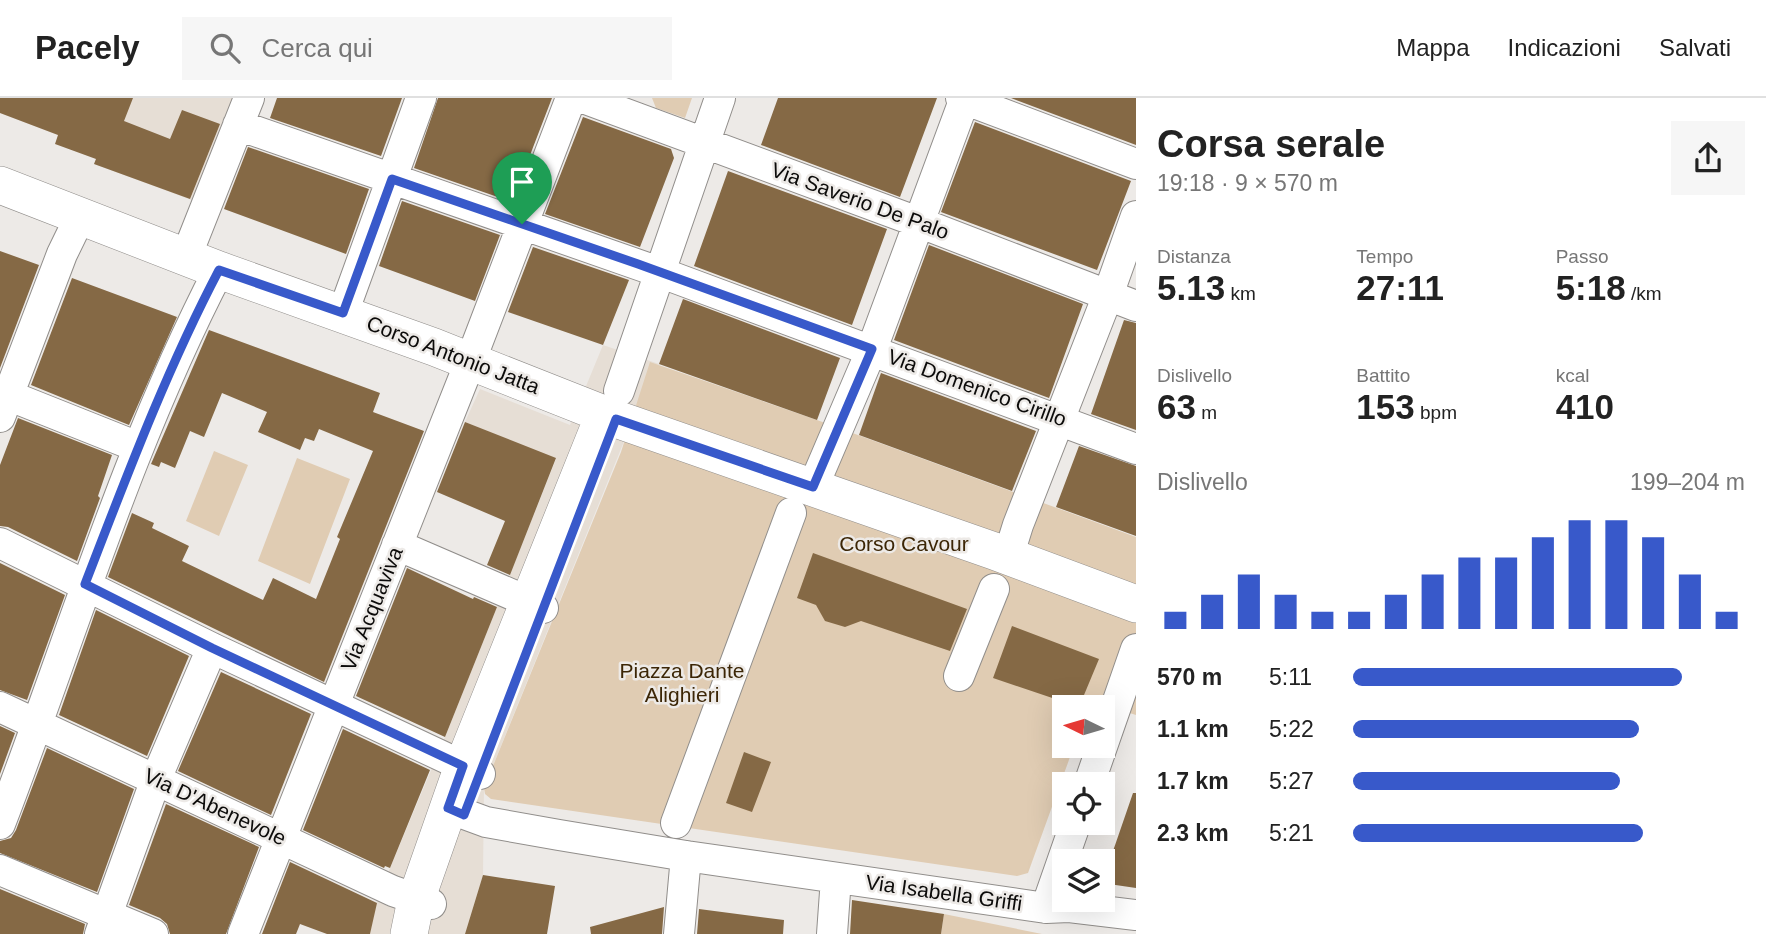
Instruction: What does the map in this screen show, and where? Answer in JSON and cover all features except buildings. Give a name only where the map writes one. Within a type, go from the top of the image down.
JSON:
[{"type":"main road","name":"Corso Antonio Jatta","points":[[0,185],[203,264],[343,313],[470,362],[617,412],[802,500],[1001,573],[1136,604]]},
{"type":"main road","points":[[420,918],[471,770],[536,605],[617,412]]},
{"type":"street","points":[[343,313],[421,98]]},
{"type":"street","name":"Via Acquaviva","points":[[243,934],[470,362],[571,98]]},
{"type":"street","name":"Via Saverio De Palo","points":[[583,98],[1136,306]]},
{"type":"street","points":[[617,412],[659,272],[720,98]]},
{"type":"street","points":[[676,823],[802,500],[872,349],[964,98],[1136,164]]},
{"type":"street","points":[[0,824],[38,724],[85,584],[138,447],[202,303],[203,264],[243,111]]},
{"type":"street","name":"Via Domenico Cirillo","points":[[243,111],[392,179],[872,349],[1136,449]]},
{"type":"street","points":[[959,676],[1060,420],[1136,216]]},
{"type":"street","points":[[79,217],[3,401],[138,447]]},
{"type":"street","points":[[0,543],[212,648],[334,703],[471,770]]},
{"type":"street","points":[[397,545],[536,605]]},
{"type":"street","points":[[103,924],[156,779],[212,648]]},
{"type":"street","points":[[1093,772],[1136,649]]},
{"type":"street","name":"Via D'Abenevole","points":[[0,706],[393,891],[420,918]]},
{"type":"street","points":[[456,812],[486,822],[836,878],[832,934]]},
{"type":"street","points":[[1046,908],[1071,835]]},
{"type":"street","points":[[679,934],[686,856]]},
{"type":"street","points":[[0,870],[103,924],[153,934]]},
{"type":"street","name":"Via Isabella Griffi","points":[[836,878],[1046,908],[1069,907],[1136,915]]},
{"type":"shaded area","points":[[0,98],[235,98],[197,202],[94,164],[101,145],[58,135],[0,113]]},
{"type":"shaded area","points":[[603,345],[659,364],[631,424],[484,788],[483,875],[465,934],[370,934],[376,904],[390,868],[556,459],[465,422],[480,389],[570,425]]},
{"type":"green space","points":[[652,98],[692,98],[685,118],[656,108]]},
{"type":"green space","name":"Piazza Dante Alighieri","points":[[650,362],[1136,537],[1136,715],[1115,708],[1115,695],[1052,695],[1052,758],[1070,758],[1065,772],[1052,772],[1052,807],[1028,873],[1017,876],[491,799],[485,794],[484,788],[621,452]]},
{"type":"green space","points":[[214,451],[248,465],[219,536],[186,521]]},
{"type":"green space","points":[[297,458],[350,479],[310,584],[258,561]]},
{"type":"green space","points":[[944,914],[1042,934],[941,934]]},
{"type":"route","points":[[392,179],[522,224],[872,349],[813,487],[616,419],[464,815],[448,808],[463,766],[334,703],[212,648],[85,584],[138,447],[219,270],[343,313],[392,179]]},
{"type":"park label","name":"Corso Cavour","points":[[904,544]]}]
